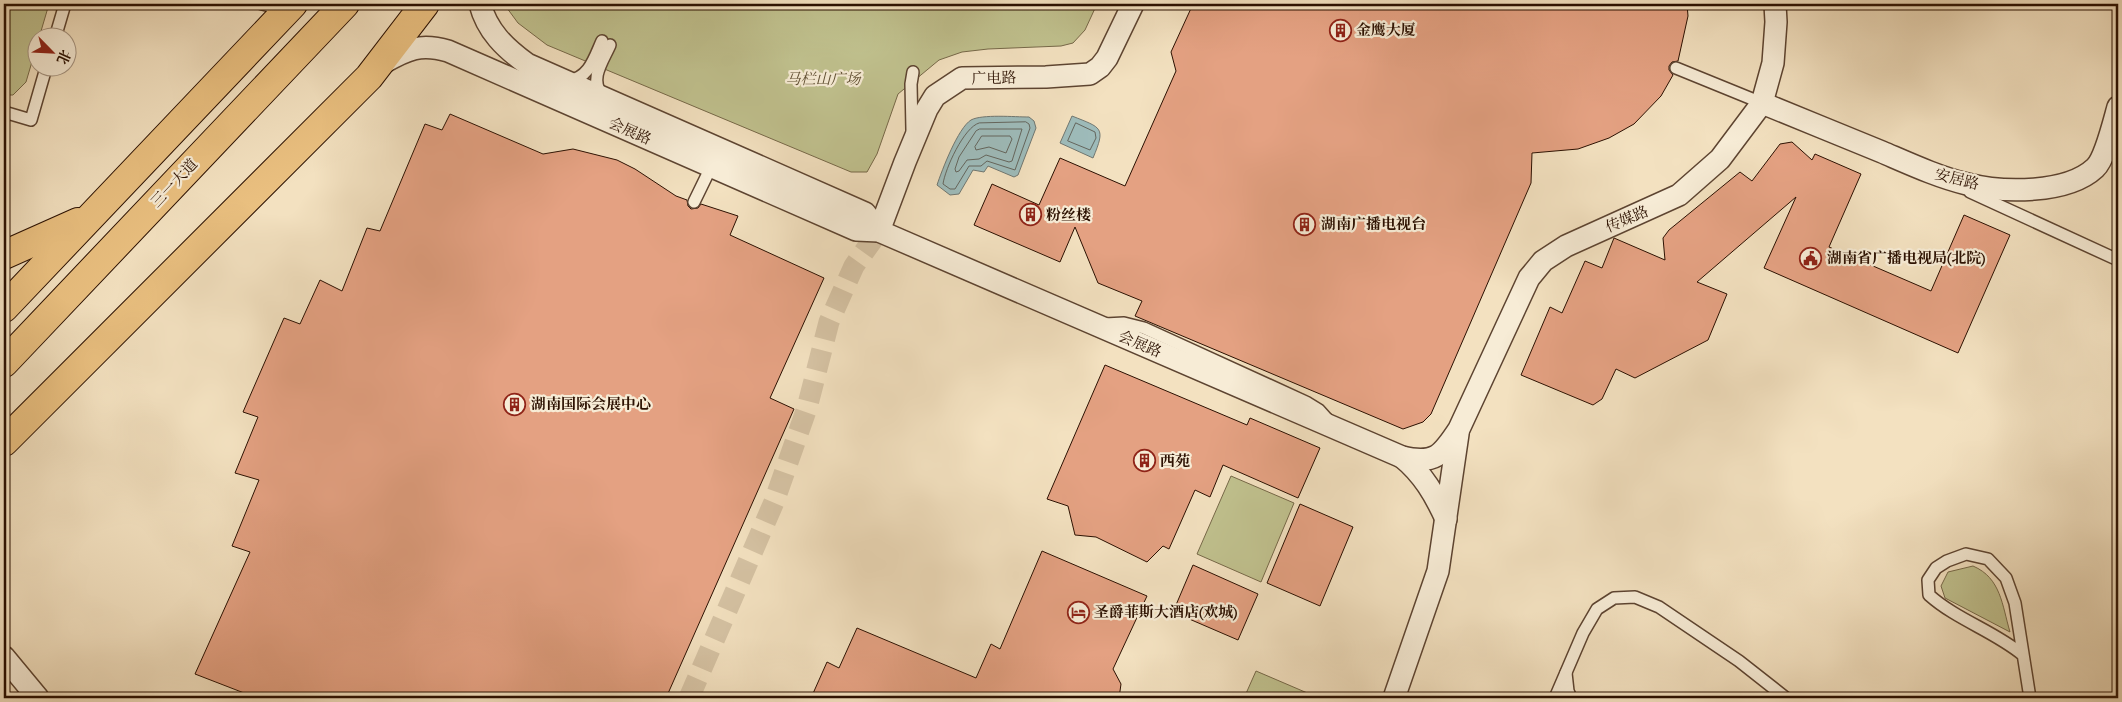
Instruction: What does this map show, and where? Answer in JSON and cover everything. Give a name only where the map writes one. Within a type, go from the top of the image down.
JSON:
[{"type":"highway","name":"三一大道","points":[[4,363],[345,4]]},
{"type":"highway","points":[[4,442],[381,64],[426,4]]},
{"type":"highway","points":[[4,308],[91,216],[280,6]]},
{"type":"highway","points":[[4,255],[91,216]]},
{"type":"street","name":"会展路","points":[[480,4],[484,18],[502,45],[527,64],[610,101],[714,162]]},
{"type":"street","name":"传媒路","points":[[1459,429],[1529,278],[1543,261],[1566,246],[1679,195],[1720,159],[1762,103],[1773,63],[1776,22],[1775,4]]},
{"type":"street","name":"广电路","points":[[879,231],[912,145],[927,109],[935,96],[962,78],[1046,77],[1090,74],[1100,67],[1107,58],[1130,10]]},
{"type":"street","name":"会展路","points":[[381,64],[412,48],[433,46],[457,55],[714,162],[856,230],[879,231],[1402,457]]},
{"type":"street","name":"安居路","points":[[1762,103],[1935,175],[1969,184],[2002,188],[2048,188],[2079,179],[2097,166],[2106,146],[2118,108]]},
{"type":"street","points":[[1402,457],[1420,461],[1435,457],[1446,449],[1459,429]]},
{"type":"street","points":[[1394,698],[1438,572],[1459,429]]},
{"type":"street","points":[[1402,457],[1415,468],[1428,485],[1446,519]]},
{"type":"street","points":[[4,658],[38,698]]},
{"type":"lane","points":[[58,28],[65,4]]},
{"type":"lane","points":[[1130,10],[1145,4]]},
{"type":"lane","points":[[567,82],[578,79],[585,74],[606,43],[596,76],[598,90],[610,101]]},
{"type":"lane","points":[[1676,68],[1762,103]]},
{"type":"lane","points":[[912,145],[910,84],[913,72]]},
{"type":"lane","points":[[4,112],[31,120],[43,78]]},
{"type":"lane","points":[[694,202],[714,162]]},
{"type":"lane","points":[[1935,175],[2026,219],[2118,260]]},
{"type":"lane","points":[[2023,655],[2008,643],[1945,609],[1929,595],[1928,580],[1936,568],[1966,554],[1988,559],[2006,578],[2015,604],[2030,698]]},
{"type":"lane","points":[[1554,698],[1583,633],[1597,609],[1614,598],[1635,597],[1659,607],[1739,661],[1786,698]]},
{"type":"lane","points":[[1566,671],[1568,691],[1571,698]]},
{"type":"green space","points":[[4,4],[49,4],[42,28],[28,28],[28,75],[26,82],[13,95],[4,95]]},
{"type":"green space","name":"马栏山广场","points":[[504,4],[1097,4],[1085,30],[1073,43],[1061,46],[962,52],[939,60],[898,94],[877,154],[867,172],[851,172],[547,45],[518,23]]},
{"type":"green space","points":[[1231,476],[1294,503],[1261,582],[1197,554]]},
{"type":"green space","points":[[1973,566],[1982,571],[1995,585],[2010,632],[1945,598],[1941,586],[1948,572]]},
{"type":"green space","points":[[1256,671],[1319,698],[1244,698]]},
{"type":"water","points":[[990,116],[1029,117],[1034,121],[1036,128],[1018,175],[1014,177],[988,166],[984,172],[973,170],[959,194],[950,195],[937,185],[956,140],[966,124],[971,120]]},
{"type":"water","points":[[1072,116],[1090,123],[1099,130],[1099,140],[1093,158],[1060,143]]},
{"type":"building","name":"湖南广播电视台","points":[[1193,4],[1687,4],[1688,16],[1678,61],[1672,62],[1669,66],[1669,70],[1673,75],[1661,96],[1634,124],[1609,138],[1578,149],[1532,153],[1531,183],[1431,414],[1423,422],[1403,429],[1135,316],[1142,301],[1098,283],[1075,227],[1060,262],[974,225],[992,184],[1039,205],[1060,158],[1125,186],[1176,71],[1171,52]]},
{"type":"building","name":"湖南国际会展中心","points":[[450,114],[543,154],[573,149],[617,160],[635,169],[676,196],[687,200],[688,206],[691,209],[698,208],[701,204],[738,216],[730,235],[824,278],[770,398],[794,409],[666,698],[257,698],[195,674],[250,552],[232,546],[259,480],[235,473],[258,417],[243,412],[284,318],[300,324],[320,280],[342,291],[367,228],[380,231],[425,124],[442,130]]},
{"type":"building","points":[[1792,142],[1812,160],[1815,154],[1861,174],[1829,247],[1931,291],[1964,215],[2010,235],[1958,353],[1764,268],[1796,197],[1697,282],[1727,294],[1708,340],[1635,378],[1616,369],[1602,399],[1593,405],[1521,375],[1550,307],[1562,313],[1585,261],[1602,268],[1614,238],[1665,260],[1663,238],[1669,230],[1740,172],[1752,181],[1780,144]]},
{"type":"building","name":"西苑","points":[[1105,365],[1247,425],[1250,418],[1320,448],[1298,498],[1223,465],[1210,497],[1195,490],[1169,549],[1163,546],[1147,562],[1096,537],[1075,535],[1068,506],[1047,499]]},
{"type":"building","points":[[1300,504],[1353,527],[1320,606],[1267,583]]},
{"type":"building","name":"圣爵菲斯大酒店(欢城)","points":[[1042,551],[1147,596],[1113,669],[1121,684],[1119,698],[811,698],[827,662],[839,668],[857,628],[976,678],[991,644],[1000,649]]},
{"type":"building","points":[[1193,565],[1258,594],[1238,640],[1173,612]]},
{"type":"tunnel","points":[[689,698],[774,502],[807,408],[829,322],[854,266],[879,231]]},
{"type":"place","name":"金鹰大厦","points":[[1340,30]]},
{"type":"place","name":"粉丝楼","points":[[1030,215]]},
{"type":"place","name":"湖南广播电视台","points":[[1305,224]]},
{"type":"place","name":"湖南省广播电视局(北院)","points":[[1811,258]]},
{"type":"place","name":"湖南国际会展中心","points":[[515,404]]},
{"type":"place","name":"西苑","points":[[1144,461]]},
{"type":"place","name":"圣爵菲斯大酒店(欢城)","points":[[1078,612]]}]
